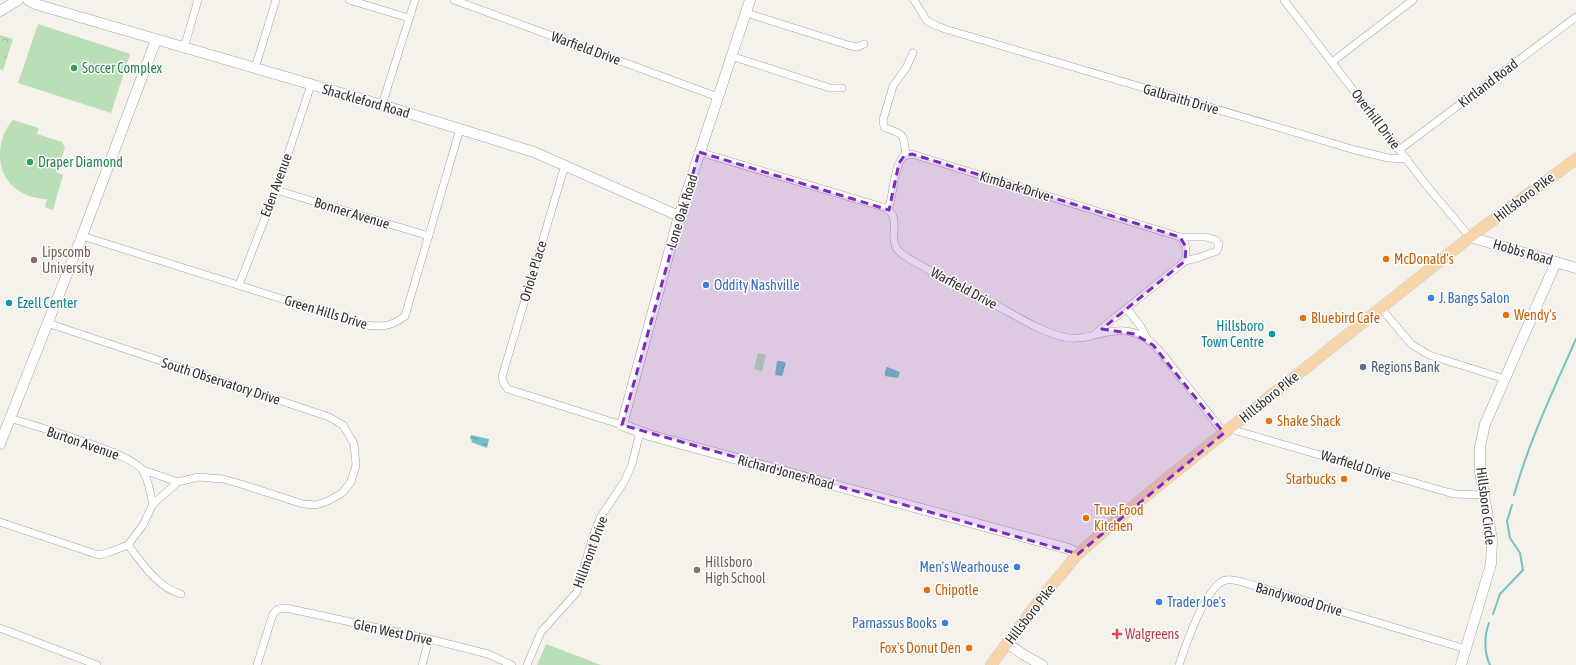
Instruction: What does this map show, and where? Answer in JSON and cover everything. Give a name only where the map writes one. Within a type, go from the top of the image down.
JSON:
[{"type":"main road","name":"Hillsboro Pike","points":[[991,665],[1041,598],[1078,554],[1227,431],[1470,237],[1576,159]]},
{"type":"street","points":[[0,12],[18,0]]},
{"type":"street","name":"Shackleford Road","points":[[28,0],[156,40],[382,105],[534,152],[679,216]]},
{"type":"street","points":[[184,48],[198,0]]},
{"type":"street","points":[[255,68],[276,0]]},
{"type":"street","points":[[349,0],[409,18]]},
{"type":"street","points":[[382,105],[415,0]]},
{"type":"street","name":"Warfield Drive","points":[[454,0],[718,97]]},
{"type":"street","name":"Lone Oak Road","points":[[622,425],[679,216],[750,0]]},
{"type":"street","name":"Galbraith Drive","points":[[914,0],[927,20],[937,26],[956,33],[1355,150],[1388,158],[1407,159]]},
{"type":"street","name":"Overhill Drive","points":[[1284,0],[1399,150],[1470,237]]},
{"type":"street","points":[[1332,62],[1413,0]]},
{"type":"street","points":[[746,13],[851,46],[864,44]]},
{"type":"street","name":"Kirtland Road","points":[[1399,150],[1576,17]]},
{"type":"street","points":[[0,444],[82,236],[156,40]]},
{"type":"street","points":[[700,152],[888,210],[898,166],[902,158],[906,155],[903,136],[899,132],[884,127],[883,120],[893,86],[906,68],[913,53]]},
{"type":"street","points":[[731,56],[830,88],[842,88]]},
{"type":"street","name":"Eden Avenue","points":[[239,285],[276,190],[311,85]]},
{"type":"street","name":"Green Hills Drive","points":[[82,236],[365,326],[378,327],[393,324],[405,316],[460,129]]},
{"type":"street","name":"Kimbark Drive","points":[[906,155],[912,154],[1180,237],[1210,238],[1216,240],[1219,248],[1215,252],[1185,261],[1095,334]]},
{"type":"street","name":"Oriole Place","points":[[502,377],[565,165]]},
{"type":"street","name":"Bonner Avenue","points":[[276,190],[429,236]]},
{"type":"street","name":"Warfield Drive","points":[[888,210],[894,219],[894,246],[904,256],[1026,321],[1065,338],[1074,339],[1095,334],[1120,331],[1147,339],[1161,352],[1227,431],[1447,492],[1467,495],[1484,495]]},
{"type":"street","points":[[1180,237],[1185,244],[1185,261]]},
{"type":"street","name":"Hobbs Road","points":[[1470,237],[1576,268]]},
{"type":"street","name":"Hillsboro Circle","points":[[1461,665],[1491,564],[1492,540],[1480,472],[1480,447],[1485,424],[1556,262]]},
{"type":"street","points":[[1381,308],[1411,344],[1429,355],[1505,379]]},
{"type":"street","points":[[1127,309],[1141,327],[1147,339]]},
{"type":"street","name":"South Observatory Drive","points":[[47,324],[329,417],[343,425],[354,444],[356,465],[351,482],[342,493],[328,501],[316,505],[303,504],[223,479],[198,477],[178,482]]},
{"type":"street","name":"Richard Jones Road","points":[[502,377],[504,384],[508,389],[640,432],[1068,549],[1078,554]]},
{"type":"street","name":"Burton Avenue","points":[[10,418],[109,450],[130,460],[143,470],[178,482]]},
{"type":"street","name":"Hillmont Drive","points":[[527,665],[541,632],[577,592],[593,536],[600,518],[624,482],[632,464],[640,432]]},
{"type":"street","points":[[143,470],[153,504]]},
{"type":"street","points":[[0,522],[99,555],[128,545],[143,525],[153,504],[178,482]]},
{"type":"street","points":[[128,545],[152,576],[176,593],[181,594]]},
{"type":"street","name":"Bandywood Drive","points":[[1179,665],[1189,636],[1206,601],[1214,587],[1226,580],[1251,585],[1466,649]]},
{"type":"street","name":"Glen West Drive","points":[[257,665],[273,614],[278,609],[286,608],[429,639],[488,654],[512,665]]},
{"type":"street","points":[[0,628],[97,665]]},
{"type":"street","points":[[422,665],[429,639]]},
{"type":"street","points":[[1007,643],[1042,665]]},
{"type":"highlighted area","points":[[699,152],[889,210],[899,163],[904,156],[912,154],[1180,237],[1186,247],[1185,261],[1102,329],[1134,334],[1153,345],[1224,433],[1078,554],[622,425]]},
{"type":"green space","name":"Soccer Complex","points":[[38,24],[130,54],[111,113],[18,83]]},
{"type":"green space","points":[[0,35],[13,39],[3,70],[0,69]]},
{"type":"green space","points":[[0,40],[9,43],[2,63],[0,63]]},
{"type":"green space","name":"Draper Diamond","points":[[13,120],[39,128],[37,134],[62,142],[65,148],[56,172],[63,175],[53,210],[45,207],[47,199],[29,196],[21,192],[8,181],[4,174],[1,165],[1,145],[3,136]]},
{"type":"green space","points":[[758,353],[766,355],[762,371],[754,369]]},
{"type":"green space","points":[[546,644],[601,665],[537,665]]},
{"type":"water","points":[[777,361],[786,363],[782,376],[775,375]]},
{"type":"water","points":[[887,367],[900,372],[898,378],[885,376]]},
{"type":"water","points":[[471,435],[489,439],[487,448],[471,442]]},
{"type":"waterway","points":[[1514,495],[1534,436],[1576,339]]},
{"type":"waterway","points":[[1493,614],[1500,594],[1523,570],[1520,553],[1510,538],[1507,521],[1512,505]]},
{"type":"waterway","points":[[1489,623],[1485,644],[1490,665]]},
{"type":"place","name":"Soccer Complex","points":[[74,68]]},
{"type":"place","name":"Draper Diamond","points":[[30,162]]},
{"type":"place","name":"McDonald's","points":[[1386,259]]},
{"type":"place","name":"Lipscomb University","points":[[34,260]]},
{"type":"place","name":"Oddity Nashville","points":[[706,285]]},
{"type":"place","name":"J. Bangs Salon","points":[[1431,298]]},
{"type":"place","name":"Ezell Center","points":[[9,303]]},
{"type":"place","name":"Wendy's","points":[[1506,315]]},
{"type":"place","name":"Bluebird Cafe","points":[[1303,318]]},
{"type":"place","name":"Hillsboro Town Centre","points":[[1272,334]]},
{"type":"place","name":"Regions Bank","points":[[1363,367]]},
{"type":"place","name":"Shake Shack","points":[[1269,421]]},
{"type":"place","name":"Starbucks","points":[[1344,479]]},
{"type":"place","name":"True Food Kitchen","points":[[1086,518]]},
{"type":"place","name":"Men's Wearhouse","points":[[1017,567]]},
{"type":"place","name":"Hillsboro High School","points":[[697,570]]},
{"type":"place","name":"Chipotle","points":[[927,590]]},
{"type":"place","name":"Trader Joe's","points":[[1159,602]]},
{"type":"place","name":"Parnassus Books","points":[[945,623]]},
{"type":"place","name":"Walgreens","points":[[1117,634]]},
{"type":"place","name":"Fox's Donut Den","points":[[969,648]]}]
